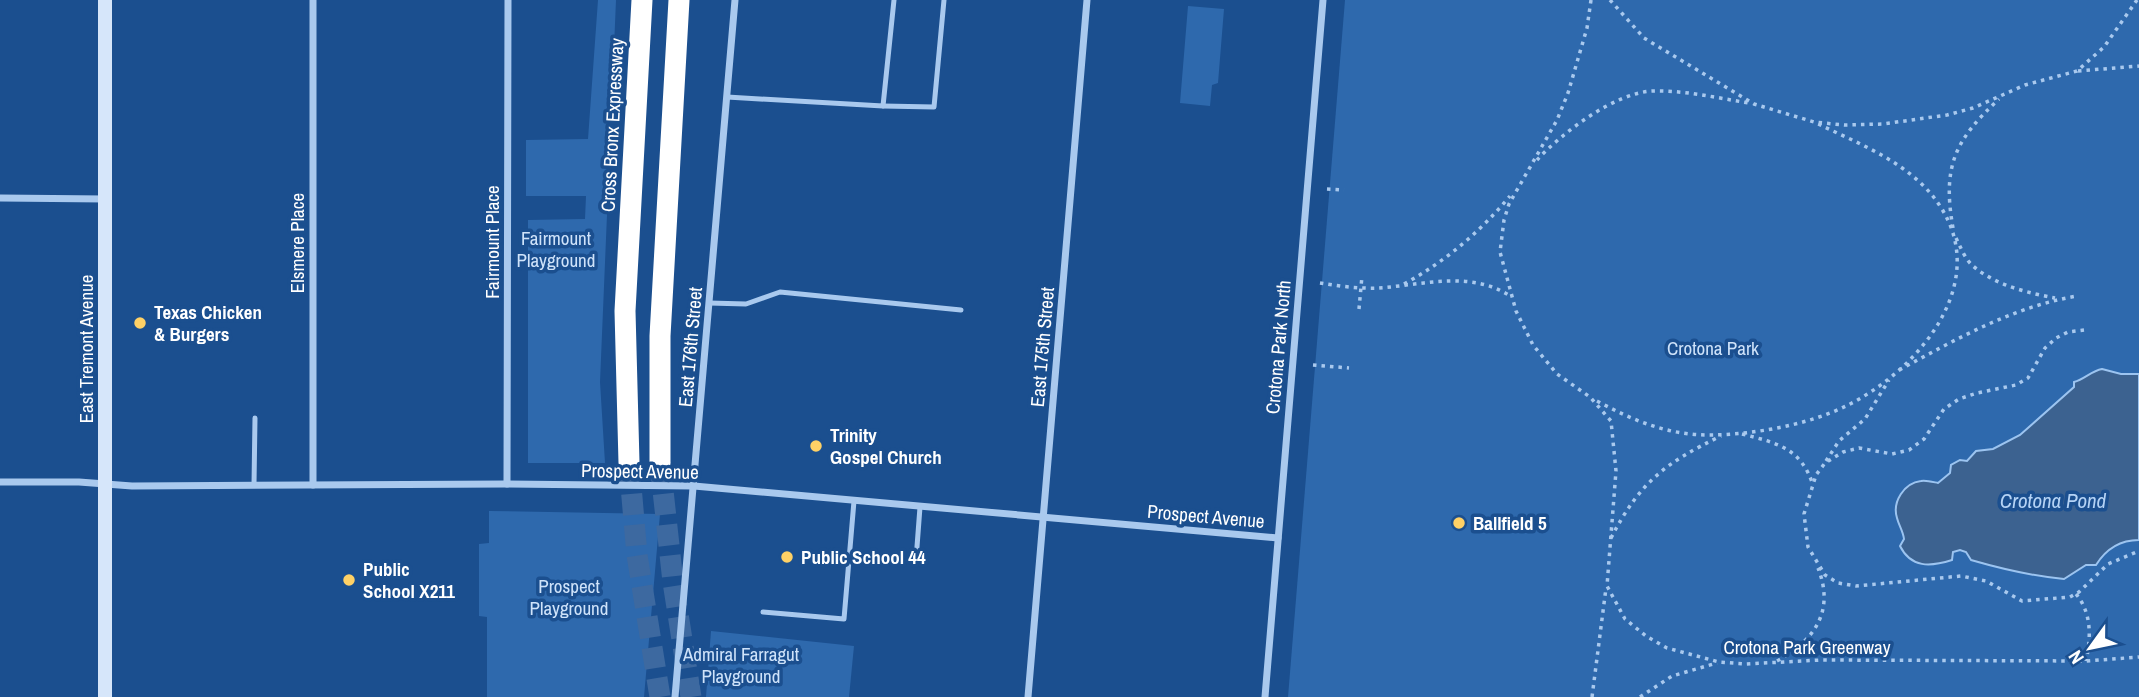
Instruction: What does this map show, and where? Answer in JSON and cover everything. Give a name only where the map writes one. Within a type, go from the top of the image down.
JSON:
[{"type":"highway","name":"Cross Bronx Expressway","points":[[629,463],[625,312],[642,0]]},
{"type":"highway","points":[[660,463],[660,336],[678,0]]},
{"type":"main road","name":"East Tremont Avenue","points":[[105,0],[105,697]]},
{"type":"street","name":"Elsmere Place","points":[[313,0],[313,485]]},
{"type":"street","name":"Fairmount Place","points":[[507,484],[508,0]]},
{"type":"street","name":"East 176th Street","points":[[675,697],[735,0]]},
{"type":"street","name":"East 175th Street","points":[[1028,697],[1087,0]]},
{"type":"street","name":"Crotona Park North","points":[[1265,697],[1324,0]]},
{"type":"street","points":[[0,198],[105,199]]},
{"type":"street","name":"Prospect Avenue","points":[[0,482],[105,485],[694,486],[1278,538]]},
{"type":"lane","points":[[883,106],[894,0]]},
{"type":"lane","points":[[727,97],[934,107],[944,0]]},
{"type":"lane","points":[[709,303],[746,304],[780,292],[961,310]]},
{"type":"lane","points":[[254,484],[255,418]]},
{"type":"lane","points":[[763,611],[844,619],[854,501]]},
{"type":"lane","points":[[916,560],[920,507]]},
{"type":"path","points":[[1591,0],[1587,28],[1568,93],[1557,120],[1516,190],[1504,220],[1500,253],[1511,297],[1526,333],[1544,359],[1571,385],[1625,416],[1653,427],[1684,433],[1740,434],[1768,440],[1801,460],[1813,487]]},
{"type":"path","points":[[1610,0],[1644,38],[1754,104]]},
{"type":"path","points":[[2077,71],[2104,47],[2137,0]]},
{"type":"path","points":[[1814,122],[1857,125],[1919,120],[1973,108],[2025,85],[2077,71],[2139,66]]},
{"type":"path","points":[[1531,166],[1552,144],[1600,110],[1631,96],[1650,91],[1675,92],[1754,104],[1814,122],[1894,163],[1940,206],[1964,256],[1982,272],[2019,289],[2061,299]]},
{"type":"path","points":[[1740,434],[1820,416],[1847,405],[1916,355],[1943,317],[1955,287],[1957,259],[1948,187],[1956,154],[1963,136],[2003,95]]},
{"type":"path","points":[[1327,190],[1344,190]]},
{"type":"path","points":[[1402,285],[1440,264],[1468,241],[1516,190]]},
{"type":"path","points":[[1359,309],[1363,276]]},
{"type":"path","points":[[1320,283],[1361,287],[1471,281],[1498,288],[1511,297]]},
{"type":"path","points":[[1773,663],[1806,642],[1822,612],[1825,597],[1823,582],[1808,547],[1804,529],[1804,514],[1816,475],[1839,441],[1865,419],[1892,374],[1987,323],[2037,304],[2077,296]]},
{"type":"path","points":[[1825,463],[1843,452],[1858,449],[1892,454],[1909,450],[1924,439],[1944,409],[1959,399],[2016,385],[2028,378],[2045,348],[2056,338],[2068,332],[2084,330]]},
{"type":"path","points":[[1313,365],[1349,368]]},
{"type":"path","points":[[1590,397],[1611,421],[1616,471],[1607,586],[1592,697]]},
{"type":"path","points":[[1610,540],[1636,495],[1668,464],[1725,434]]},
{"type":"path","points":[[1815,562],[1825,575],[1838,583],[1856,586],[1961,576],[1986,581],[2021,601],[2070,597],[2108,564],[2139,551]]},
{"type":"path","name":"Crotona Park Greenway","points":[[1607,586],[1625,619],[1646,636],[1667,648],[1719,663],[1821,660],[2086,661],[2139,657]]},
{"type":"path","points":[[2076,594],[2085,606],[2088,622],[2089,647],[2086,661]]},
{"type":"path","points":[[1640,697],[1672,676],[1719,663]]},
{"type":"green space","name":"Fairmount Playground","points":[[598,0],[616,0],[600,382],[605,463],[528,463],[528,220],[585,219],[586,196],[526,196],[526,140],[588,139]]},
{"type":"green space","name":"Crotona Park","points":[[1345,0],[2139,0],[2139,697],[1288,697]]},
{"type":"green space","points":[[1188,6],[1224,9],[1218,83],[1212,85],[1210,106],[1180,103]]},
{"type":"green space","name":"Prospect Playground","points":[[489,511],[660,514],[644,697],[487,697],[487,617],[479,616],[479,544],[489,543]]},
{"type":"green space","name":"Admiral Farragut Playground","points":[[711,631],[854,646],[849,697],[706,697]]},
{"type":"water","name":"Crotona Pond","points":[[2102,369],[2121,374],[2139,374],[2139,540],[2114,546],[2096,565],[2086,565],[2064,579],[2029,574],[1971,560],[1966,552],[1960,550],[1953,552],[1952,560],[1936,564],[1915,562],[1904,553],[1900,546],[1904,539],[1896,506],[1909,485],[1921,481],[1938,483],[1950,473],[1951,465],[1960,460],[1967,461],[1976,451],[1993,449],[2020,435],[2074,387],[2074,382]]},
{"type":"tunnel","points":[[629,463],[637,555],[660,697]]},
{"type":"tunnel","points":[[660,463],[673,582],[691,697]]},
{"type":"place","name":"Texas Chicken & Burgers","points":[[140,323]]},
{"type":"place","name":"Trinity Gospel Church","points":[[816,446]]},
{"type":"place","name":"Ballfield 5","points":[[1459,523]]},
{"type":"place","name":"Public School 44","points":[[787,557]]},
{"type":"place","name":"Public School X211","points":[[349,580]]}]
